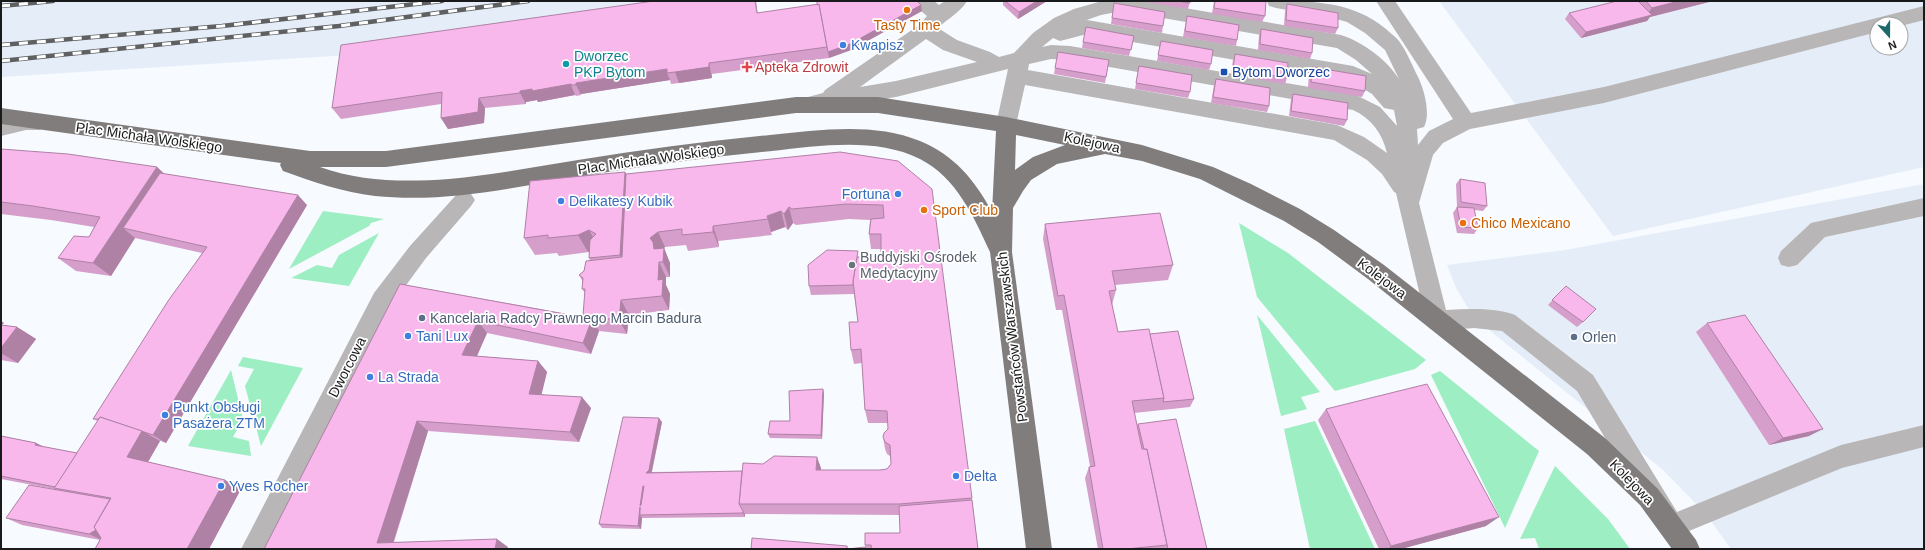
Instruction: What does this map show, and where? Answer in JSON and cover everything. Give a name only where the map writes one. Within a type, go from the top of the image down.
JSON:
[{"type":"main road","name":"Plac Michała Wolskiego","points":[[45,122],[310,159],[386,159],[796,105],[878,105],[1006,125]]},
{"type":"main road","points":[[1,116],[45,122]]},
{"type":"main road","name":"Kolejowa","points":[[1006,125],[1115,146],[1206,173],[1244,190],[1292,215],[1333,241],[1596,446],[1649,497],[1672,526],[1687,549]]},
{"type":"main road","name":"Powstańców Warszawskich","points":[[1006,125],[1001,252],[1038,549]]},
{"type":"main road","name":"Plac Michała Wolskiego","points":[[253,152],[341,182],[388,188],[430,189],[476,186],[641,159],[743,146],[830,138],[872,139],[921,150],[949,168],[969,191],[985,218],[1001,252]]},
{"type":"main road","points":[[1003,208],[1023,174],[1045,160],[1062,154],[1115,146]]},
{"type":"street","points":[[922,1],[939,15]]},
{"type":"street","points":[[796,105],[832,95],[854,82],[926,30],[939,15],[958,1]]},
{"type":"street","points":[[1006,125],[1018,68],[1032,40],[1042,29],[1075,1]]},
{"type":"street","points":[[1276,1],[1329,10],[1353,17],[1372,28],[1392,45],[1413,87],[1415,102],[1417,124],[1410,201]]},
{"type":"street","points":[[1385,1],[1466,122]]},
{"type":"street","points":[[1018,68],[1042,36],[1065,20],[1095,8],[1122,4],[1340,42],[1361,52],[1381,69],[1396,90],[1406,117],[1410,201]]},
{"type":"street","points":[[1410,201],[1424,152],[1436,137],[1466,122],[1604,95],[1924,13]]},
{"type":"street","points":[[1018,68],[1043,41],[1087,27],[1353,72],[1372,82],[1388,96],[1398,117],[1410,201]]},
{"type":"street","points":[[926,30],[950,45],[983,57],[996,66]]},
{"type":"street","points":[[1018,68],[1051,52],[1070,53],[1356,103],[1370,109],[1382,120],[1393,136],[1410,201],[1437,321],[1474,318],[1507,322],[1585,383],[1672,526],[1841,457],[1924,436]]},
{"type":"street","points":[[796,105],[896,89],[996,66],[1018,68],[1337,133],[1358,142],[1375,154],[1394,173],[1410,201]]},
{"type":"street","points":[[1,128],[26,122],[45,122]]},
{"type":"street","name":"Dworcowa","points":[[254,549],[382,300],[418,252],[464,200]]},
{"type":"street","points":[[1789,258],[1819,229],[1924,207]]},
{"type":"shaded area","points":[[1,1],[737,1],[349,55],[1,77]]},
{"type":"shaded area","points":[[1439,1],[1924,1],[1924,167],[1613,236]]},
{"type":"shaded area","points":[[1924,184],[1924,549],[1731,549],[1705,513],[1662,469],[1474,318],[1456,288],[1447,265],[1565,250]]},
{"type":"green space","points":[[323,211],[384,219],[371,223],[369,226],[289,269]]},
{"type":"green space","points":[[1239,223],[1288,253],[1426,360],[1415,369],[1335,391],[1257,297]]},
{"type":"green space","points":[[379,233],[349,286],[291,278],[317,265],[332,268],[339,255]]},
{"type":"green space","points":[[1257,315],[1320,392],[1301,397],[1307,409],[1281,416]]},
{"type":"green space","points":[[243,357],[303,368],[261,446],[245,386],[254,369],[238,366]]},
{"type":"green space","points":[[231,370],[243,419],[233,437],[249,441],[251,456],[188,446]]},
{"type":"green space","points":[[1440,371],[1539,451],[1505,528],[1431,375]]},
{"type":"green space","points":[[1315,421],[1375,549],[1310,549],[1284,429]]},
{"type":"green space","points":[[1555,466],[1608,519],[1630,549],[1539,549],[1535,538],[1520,539]]},
{"type":"building","name":"Dworzec PKP Bytom","points":[[654,1],[755,1],[757,13],[819,4],[827,47],[709,63],[709,67],[675,72],[667,73],[667,69],[576,83],[576,85],[571,84],[532,91],[532,89],[520,91],[520,93],[479,98],[478,112],[441,118],[442,92],[332,108],[341,45]]},
{"type":"building","points":[[817,1],[917,1],[921,5],[850,44],[828,52],[819,4],[817,5]]},
{"type":"building","points":[[1005,1],[1037,1],[1019,12]]},
{"type":"building","points":[[1177,1],[1190,1],[1190,3]]},
{"type":"building","points":[[1215,1],[1266,1],[1265,16],[1214,8]]},
{"type":"building","points":[[1617,1],[1638,1],[1652,15],[1586,32],[1569,13]]},
{"type":"building","points":[[1646,1],[1679,1],[1652,8]]},
{"type":"building","points":[[1114,3],[1165,12],[1163,26],[1112,18]]},
{"type":"building","points":[[1287,4],[1338,13],[1338,28],[1286,20]]},
{"type":"building","points":[[1187,16],[1239,25],[1237,40],[1185,31]]},
{"type":"building","points":[[1086,27],[1134,36],[1131,50],[1083,42]]},
{"type":"building","points":[[1261,29],[1313,38],[1312,53],[1260,44]]},
{"type":"building","points":[[1161,41],[1213,50],[1211,64],[1158,55]]},
{"type":"building","points":[[1058,52],[1109,60],[1106,77],[1055,68]]},
{"type":"building","points":[[1235,54],[1288,63],[1287,78],[1233,69]]},
{"type":"building","points":[[1139,66],[1192,75],[1190,92],[1136,83]]},
{"type":"building","points":[[1312,67],[1366,76],[1365,91],[1311,82]]},
{"type":"building","points":[[1216,79],[1270,88],[1269,106],[1213,97]]},
{"type":"building","points":[[1293,94],[1348,103],[1347,120],[1291,111]]},
{"type":"building","points":[[1,149],[68,154],[157,167],[93,263],[58,258],[74,236],[89,237],[100,217],[1,202]]},
{"type":"building","points":[[840,152],[898,161],[932,189],[972,498],[899,504],[739,504],[743,463],[763,464],[774,456],[817,457],[816,470],[880,470],[887,469],[891,464],[890,445],[885,442],[883,437],[884,433],[888,429],[887,411],[865,410],[861,349],[851,350],[849,322],[858,322],[853,281],[857,257],[875,257],[881,253],[881,234],[869,234],[871,219],[884,218],[883,205],[846,204],[792,209],[789,207],[784,214],[781,211],[767,216],[768,219],[713,226],[713,232],[682,235],[682,229],[658,232],[650,238],[653,242],[654,249],[664,248],[663,262],[659,262],[658,280],[663,279],[662,296],[621,300],[619,320],[583,316],[585,289],[582,289],[583,278],[579,275],[584,271],[586,261],[622,257],[626,174]]},
{"type":"building","points":[[625,172],[620,255],[589,258],[590,240],[596,234],[589,230],[578,235],[548,238],[548,235],[524,238],[530,181]]},
{"type":"building","points":[[160,173],[298,195],[153,435],[100,417],[99,419],[93,419],[168,301],[207,247],[123,228]]},
{"type":"building","points":[[1460,179],[1485,183],[1487,206],[1461,202]]},
{"type":"building","points":[[1457,207],[1474,208],[1478,228],[1461,227]]},
{"type":"building","points":[[1160,213],[1173,265],[1112,271],[1116,290],[1109,291],[1118,332],[1149,329],[1164,398],[1132,401],[1142,449],[1147,449],[1167,545],[1126,549],[1103,549],[1089,467],[1095,466],[1064,295],[1058,296],[1045,224]]},
{"type":"building","points":[[827,250],[858,251],[853,285],[809,286],[808,265]]},
{"type":"building","points":[[400,284],[592,319],[583,343],[478,321],[462,355],[538,361],[529,394],[582,397],[570,432],[417,421],[377,543],[497,539],[495,549],[264,549]]},
{"type":"building","points":[[1566,286],[1596,309],[1583,322],[1552,300]]},
{"type":"building","points":[[1745,315],[1823,429],[1783,438],[1707,323]]},
{"type":"building","points":[[1,325],[17,327],[1,348]]},
{"type":"building","points":[[1178,331],[1194,399],[1163,402],[1164,398],[1150,334]]},
{"type":"building","points":[[1427,384],[1499,517],[1391,546],[1326,409]]},
{"type":"building","points":[[823,389],[821,435],[768,434],[770,421],[790,421],[789,391]]},
{"type":"building","points":[[100,417],[142,431],[127,457],[225,480],[187,549],[95,549],[101,538],[94,527],[111,498],[54,488]]},
{"type":"building","points":[[623,417],[659,418],[649,470],[646,473],[742,471],[739,504],[743,513],[640,515],[640,507],[638,526],[599,524]],"holes":[[[643,486],[641,505],[640,506]]]},
{"type":"building","points":[[1176,419],[1207,549],[1168,549],[1147,449],[1144,449],[1138,424]]},
{"type":"building","points":[[1,436],[36,443],[35,445],[77,453],[55,487],[1,476]]},
{"type":"building","points":[[29,485],[110,499],[94,527],[96,530],[89,534],[6,518]]},
{"type":"building","points":[[972,500],[978,549],[872,549],[871,545],[865,545],[865,533],[900,533],[899,506]]},
{"type":"building","points":[[752,538],[847,546],[847,549],[751,549]]},
{"type":"building","points":[[865,547],[866,549],[848,549]]},
{"type":"railway","points":[[1,6],[53,1]]},
{"type":"railway","points":[[1,45],[222,26],[442,1]]},
{"type":"railway","points":[[1,61],[339,26],[528,1]]},
{"type":"place","name":"Tasty Time","points":[[907,10]]},
{"type":"place","name":"Kwapisz","points":[[843,45]]},
{"type":"place","name":"Dworzec PKP Bytom","points":[[566,64]]},
{"type":"place","name":"Apteka Zdrowit","points":[[747,67]]},
{"type":"place","name":"Bytom Dworzec","points":[[1224,72]]},
{"type":"place","name":"Fortuna","points":[[898,194]]},
{"type":"place","name":"Delikatesy Kubik","points":[[561,201]]},
{"type":"place","name":"Sport Club","points":[[924,210]]},
{"type":"place","name":"Chico Mexicano","points":[[1463,223]]},
{"type":"place","name":"Buddyjski Ośrodek Medytacyjny","points":[[852,265]]},
{"type":"place","name":"Kancelaria Radcy Prawnego Marcin Badura","points":[[422,318]]},
{"type":"place","name":"Tani Lux","points":[[408,336]]},
{"type":"place","name":"Orlen","points":[[1574,337]]},
{"type":"place","name":"La Strada","points":[[370,377]]},
{"type":"place","name":"Punkt Obsługi Pasażera ZTM","points":[[165,415]]},
{"type":"place","name":"Delta","points":[[956,476]]},
{"type":"place","name":"Yves Rocher","points":[[221,486]]}]
